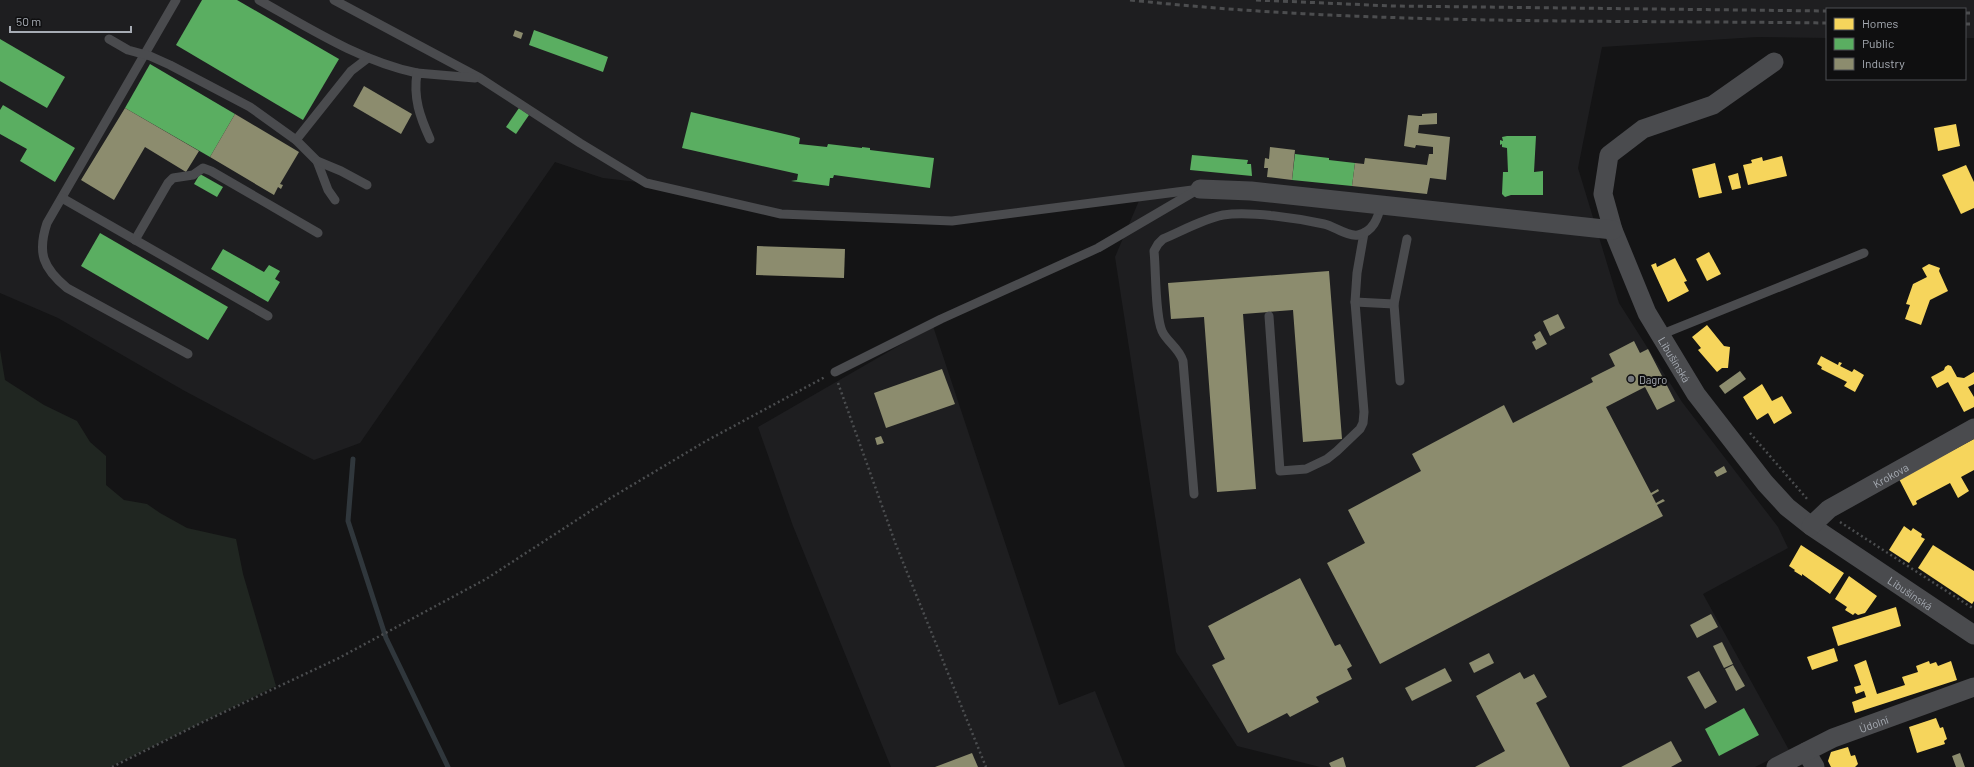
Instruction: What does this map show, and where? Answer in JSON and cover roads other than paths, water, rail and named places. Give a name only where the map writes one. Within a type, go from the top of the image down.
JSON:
[{"type":"street","name":"Libušínská","points":[[1774,62],[1713,106],[1643,129],[1609,155],[1604,194],[1613,230],[1647,314],[1696,394],[1765,483],[1787,507],[1811,526],[1974,635]]},
{"type":"street","points":[[1200,189],[1251,191],[1613,230]]},
{"type":"street","name":"Krokova","points":[[1811,526],[1826,512],[1974,428]]},
{"type":"street","name":"Údolní","points":[[1776,767],[1810,759],[1833,738],[1974,687]]},
{"type":"lane","points":[[176,0],[48,224],[42,240],[42,252],[46,265],[55,278],[67,288],[188,354]]},
{"type":"lane","points":[[258,0],[368,58],[397,69],[417,73],[450,74],[480,78]]},
{"type":"lane","points":[[334,0],[480,78],[580,143],[646,183],[781,214],[952,221],[1200,189]]},
{"type":"lane","points":[[109,39],[128,50],[144,54],[170,65],[250,107],[296,140],[317,161],[341,171],[367,185]]},
{"type":"lane","points":[[296,140],[351,71],[368,58]]},
{"type":"lane","points":[[417,73],[414,87],[419,115],[430,139]]},
{"type":"lane","points":[[317,161],[328,190],[335,200]]},
{"type":"lane","points":[[135,240],[168,183],[174,178],[193,175],[203,168],[211,171],[318,233]]},
{"type":"lane","points":[[835,372],[941,319],[1098,248],[1200,189]]},
{"type":"lane","points":[[62,198],[268,316]]},
{"type":"lane","points":[[1194,494],[1183,361],[1178,350],[1164,335],[1160,322],[1154,251],[1158,244],[1163,239],[1212,218],[1237,214],[1278,217],[1325,224],[1355,235],[1368,231],[1376,220],[1380,205]]},
{"type":"lane","points":[[1269,316],[1280,471],[1306,469],[1332,456],[1360,429],[1363,423],[1364,412],[1355,302],[1357,273],[1364,233]]},
{"type":"lane","points":[[1400,381],[1394,304],[1407,239]]},
{"type":"lane","points":[[1660,334],[1864,253]]},
{"type":"lane","points":[[1355,302],[1394,304]]},
{"type":"waterway","points":[[353,459],[348,521],[386,638],[448,767]]},
{"type":"railway","points":[[1130,0],[1304,14],[1478,20],[1826,23]]},
{"type":"railway","points":[[1256,0],[1392,6],[1826,11]]},
{"type":"railway","points":[[1966,13],[1974,13]]},
{"type":"railway","points":[[1966,24],[1974,24]]},
{"type":"place","name":"Dagro","points":[[1631,379]]}]
